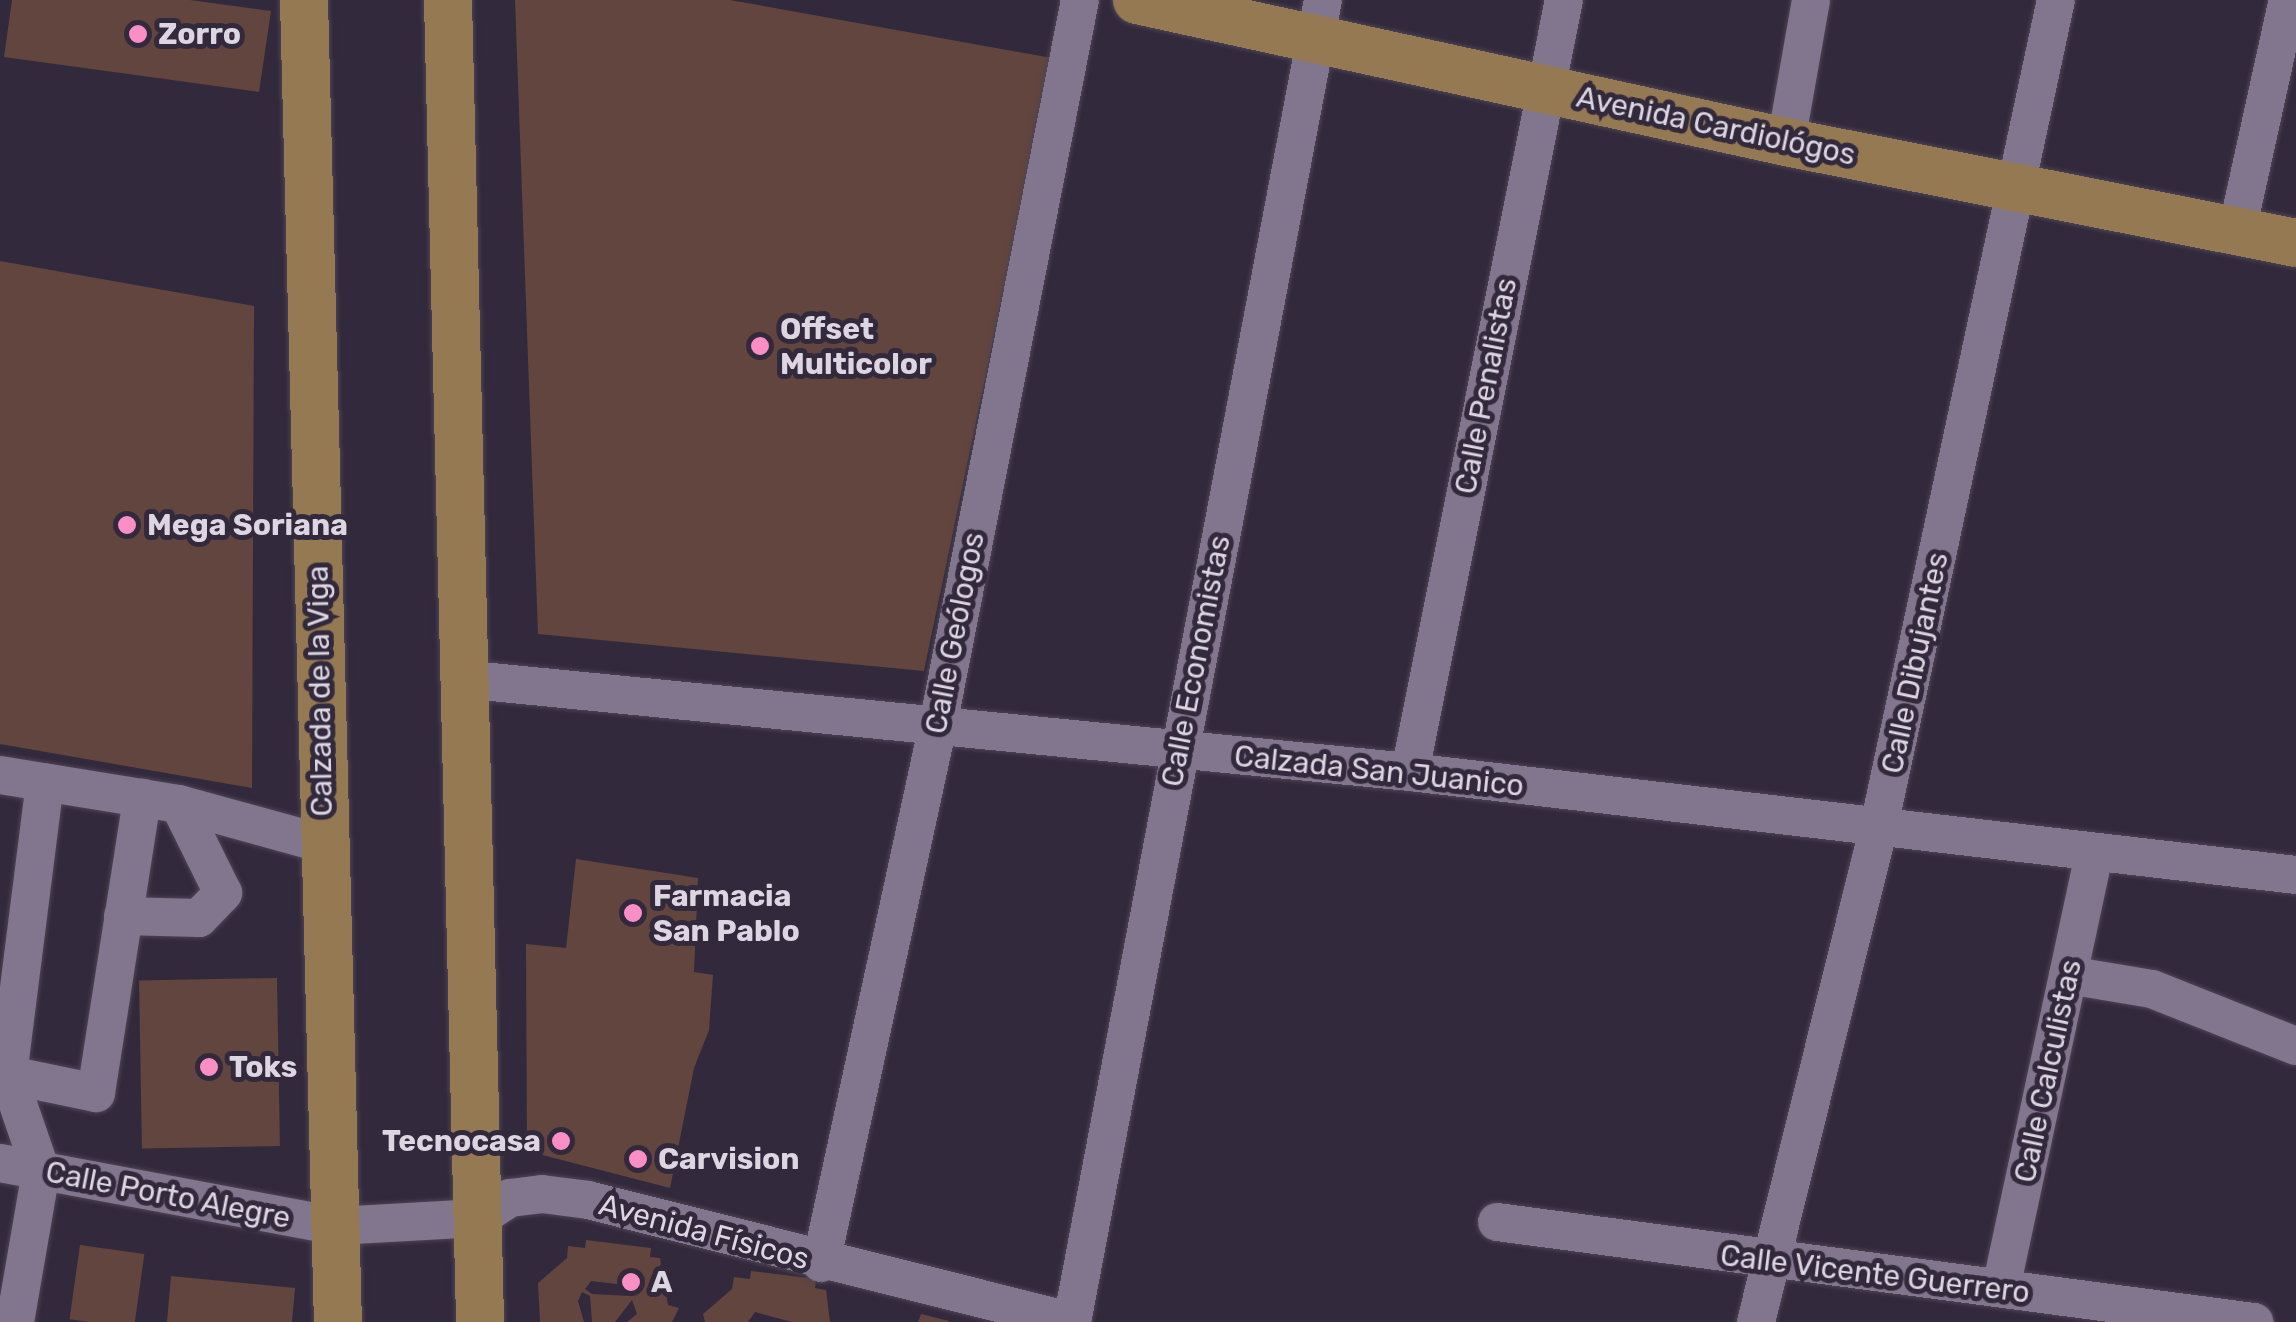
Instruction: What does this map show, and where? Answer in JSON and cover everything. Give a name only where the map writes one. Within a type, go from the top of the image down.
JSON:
[{"type":"main road","name":"Calzada de la Viga","points":[[304,0],[338,1322]]},
{"type":"main road","points":[[448,0],[461,678],[480,1322]]},
{"type":"main road","name":"Avenida Cardiológos","points":[[1137,0],[1319,20],[1545,89],[2019,190],[2296,242]]},
{"type":"street","name":"Calle Geólogos","points":[[821,1263],[938,724],[1080,0]]},
{"type":"street","name":"Calle Penalistas","points":[[1410,772],[1564,0]]},
{"type":"street","points":[[1786,142],[1811,0]]},
{"type":"street","name":"Calle Dibujantes","points":[[1756,1322],[1880,826],[2019,190],[2056,0]]},
{"type":"street","points":[[2237,232],[2288,0]]},
{"type":"street","name":"Calle Economistas","points":[[1052,1321],[1178,751],[1319,20]]},
{"type":"street","name":"Calzada San Juanico","points":[[461,678],[1410,772],[2296,875]]},
{"type":"street","points":[[0,774],[180,804],[324,844]]},
{"type":"street","points":[[14,1322],[41,1171],[4,1074],[45,782]]},
{"type":"street","points":[[4,1074],[96,1093],[142,798]]},
{"type":"street","points":[[123,916],[199,918],[222,894],[180,804]]},
{"type":"street","name":"Calle Calculistas","points":[[2001,1288],[2094,854]]},
{"type":"street","points":[[2068,975],[2152,988],[2296,1046]]},
{"type":"street","name":"Calle Porto Alegre","points":[[0,1164],[336,1226]]},
{"type":"street","name":"Avenida Físicos","points":[[336,1226],[479,1218],[510,1198],[573,1198],[1052,1321]]},
{"type":"street","name":"Calle Vicente Guerrero","points":[[1497,1222],[1771,1263],[2001,1288],[2250,1322]]},
{"type":"building","name":"Zorro","points":[[12,0],[190,0],[271,11],[259,92],[4,57]]},
{"type":"building","name":"Offset Multicolor","points":[[515,0],[730,0],[1052,58],[924,671],[538,634]]},
{"type":"building","name":"Mega Soriana","points":[[0,261],[254,306],[252,788],[0,744]]},
{"type":"building","points":[[576,859],[698,878],[694,972],[713,975],[709,1030],[694,1068],[670,1188],[527,1151],[526,944],[566,948]]},
{"type":"building","name":"Toks","points":[[277,978],[280,1146],[142,1148],[139,980]]},
{"type":"building","name":"A","points":[[586,1240],[651,1248],[650,1257],[660,1258],[668,1305],[679,1308],[672,1322],[627,1322],[637,1314],[632,1300],[615,1322],[592,1322],[590,1296],[582,1292],[578,1301],[584,1322],[540,1322],[538,1283],[567,1258],[568,1246],[585,1248]],"holes":[[[591,1281],[625,1285],[630,1296],[592,1294],[585,1289]]]},
{"type":"building","points":[[80,1245],[144,1254],[135,1322],[70,1319]]},
{"type":"building","points":[[751,1271],[816,1279],[815,1288],[826,1290],[830,1322],[792,1322],[755,1312],[748,1322],[705,1322],[703,1314],[732,1289],[734,1277],[750,1279]]},
{"type":"building","points":[[171,1276],[295,1288],[292,1322],[167,1322]]},
{"type":"building","points":[[921,1314],[949,1321],[918,1322]]},
{"type":"place","name":"Zorro","points":[[138,34]]},
{"type":"place","name":"Offset Multicolor","points":[[760,346]]},
{"type":"place","name":"Mega Soriana","points":[[127,525]]},
{"type":"place","name":"Farmacia San Pablo","points":[[633,913]]},
{"type":"place","name":"Toks","points":[[209,1067]]},
{"type":"place","name":"Tecnocasa","points":[[561,1141]]},
{"type":"place","name":"Carvision","points":[[638,1159]]},
{"type":"place","name":"A","points":[[631,1282]]}]
